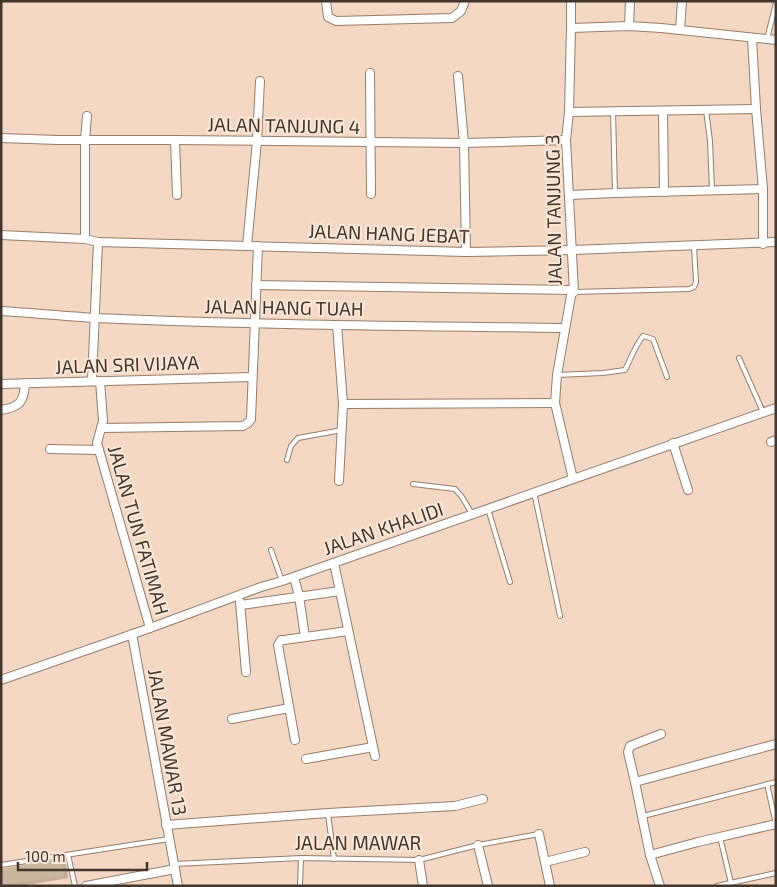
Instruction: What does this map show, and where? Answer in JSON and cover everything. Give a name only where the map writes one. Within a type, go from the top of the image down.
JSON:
[{"type":"street","points":[[326,1],[328,17],[336,21],[452,18],[461,11],[465,1]]},
{"type":"street","name":"JALAN TANJUNG 3","points":[[571,1],[569,112],[566,140],[573,250],[573,291],[557,374],[555,403],[573,479]]},
{"type":"street","points":[[629,26],[630,1]]},
{"type":"street","points":[[680,30],[682,1]]},
{"type":"street","points":[[571,28],[629,26],[772,40]]},
{"type":"street","points":[[752,38],[763,189],[763,244]]},
{"type":"street","points":[[370,74],[371,194]]},
{"type":"street","points":[[458,76],[464,143],[466,252]]},
{"type":"street","points":[[247,246],[257,141],[260,81]]},
{"type":"street","points":[[569,112],[756,109]]},
{"type":"street","points":[[663,111],[664,192]]},
{"type":"street","points":[[85,239],[85,140],[87,116]]},
{"type":"street","name":"JALAN TANJUNG 4","points":[[1,138],[464,143],[566,140]]},
{"type":"street","points":[[175,140],[177,195]]},
{"type":"street","points":[[570,195],[763,189]]},
{"type":"street","name":"JALAN HANG JEBAT","points":[[1,235],[85,239],[98,242],[466,252],[763,244],[776,242]]},
{"type":"street","name":"JALAN TUN FATIMAH","points":[[98,242],[95,318],[96,381],[104,420],[97,442],[150,628]]},
{"type":"street","points":[[101,428],[243,426],[251,419],[258,246]]},
{"type":"street","points":[[256,285],[573,291]]},
{"type":"street","name":"JALAN HANG TUAH","points":[[1,311],[95,318],[255,323],[565,328]]},
{"type":"street","points":[[337,325],[344,404],[339,481]]},
{"type":"street","name":"JALAN SRI VIJAYA","points":[[2,384],[252,377]]},
{"type":"street","points":[[1,410],[17,406],[23,399],[25,383]]},
{"type":"street","points":[[344,404],[555,403]]},
{"type":"street","name":"JALAN KHALIDI","points":[[1,680],[261,587],[776,408]]},
{"type":"street","points":[[673,443],[688,490]]},
{"type":"street","points":[[50,449],[99,450]]},
{"type":"street","points":[[334,563],[375,756]]},
{"type":"street","points":[[294,577],[305,637]]},
{"type":"street","points":[[261,587],[264,601]]},
{"type":"street","points":[[240,605],[340,591]]},
{"type":"street","points":[[240,595],[246,672]]},
{"type":"street","points":[[295,740],[278,645],[281,640],[348,631]]},
{"type":"street","name":"JALAN MAWAR 13","points":[[132,634],[178,886]]},
{"type":"street","points":[[232,719],[289,708]]},
{"type":"street","points":[[660,886],[650,855],[628,749],[630,746],[661,734]]},
{"type":"street","points":[[636,782],[776,744]]},
{"type":"street","points":[[306,759],[373,747]]},
{"type":"street","points":[[166,825],[328,812],[455,806],[483,799]]},
{"type":"street","points":[[650,855],[776,824]]},
{"type":"street","points":[[539,834],[550,886]]},
{"type":"street","points":[[478,846],[488,886]]},
{"type":"street","points":[[545,862],[585,852]]},
{"type":"street","points":[[419,860],[423,886]]},
{"type":"street","points":[[86,886],[175,867]]},
{"type":"lane","points":[[772,40],[776,3]]},
{"type":"lane","points":[[706,110],[710,141],[712,190]]},
{"type":"lane","points":[[613,111],[615,193]]},
{"type":"lane","points":[[573,291],[689,289],[694,287],[696,282],[694,246]]},
{"type":"lane","points":[[557,374],[603,373],[625,370],[632,358],[637,343],[643,336],[653,339],[667,377]]},
{"type":"lane","points":[[739,358],[763,412]]},
{"type":"lane","points":[[287,460],[291,446],[298,438],[342,430]]},
{"type":"lane","points":[[413,484],[455,489],[472,514]]},
{"type":"lane","points":[[534,492],[560,616]]},
{"type":"lane","points":[[488,509],[510,582]]},
{"type":"lane","points":[[272,550],[282,581]]},
{"type":"lane","points":[[643,816],[776,782]]},
{"type":"lane","points":[[766,784],[776,824]]},
{"type":"lane","points":[[328,812],[334,859]]},
{"type":"lane","name":"JALAN MAWAR","points":[[175,867],[301,858],[419,860],[539,834]]},
{"type":"lane","points":[[720,837],[731,882]]},
{"type":"lane","points":[[1,865],[170,839]]},
{"type":"lane","points":[[68,855],[75,886]]},
{"type":"lane","points":[[300,886],[301,858]]},
{"type":"lane","points":[[717,886],[776,873]]},
{"type":"building","points":[[62,859],[64,876],[1,886],[1,869]]}]
